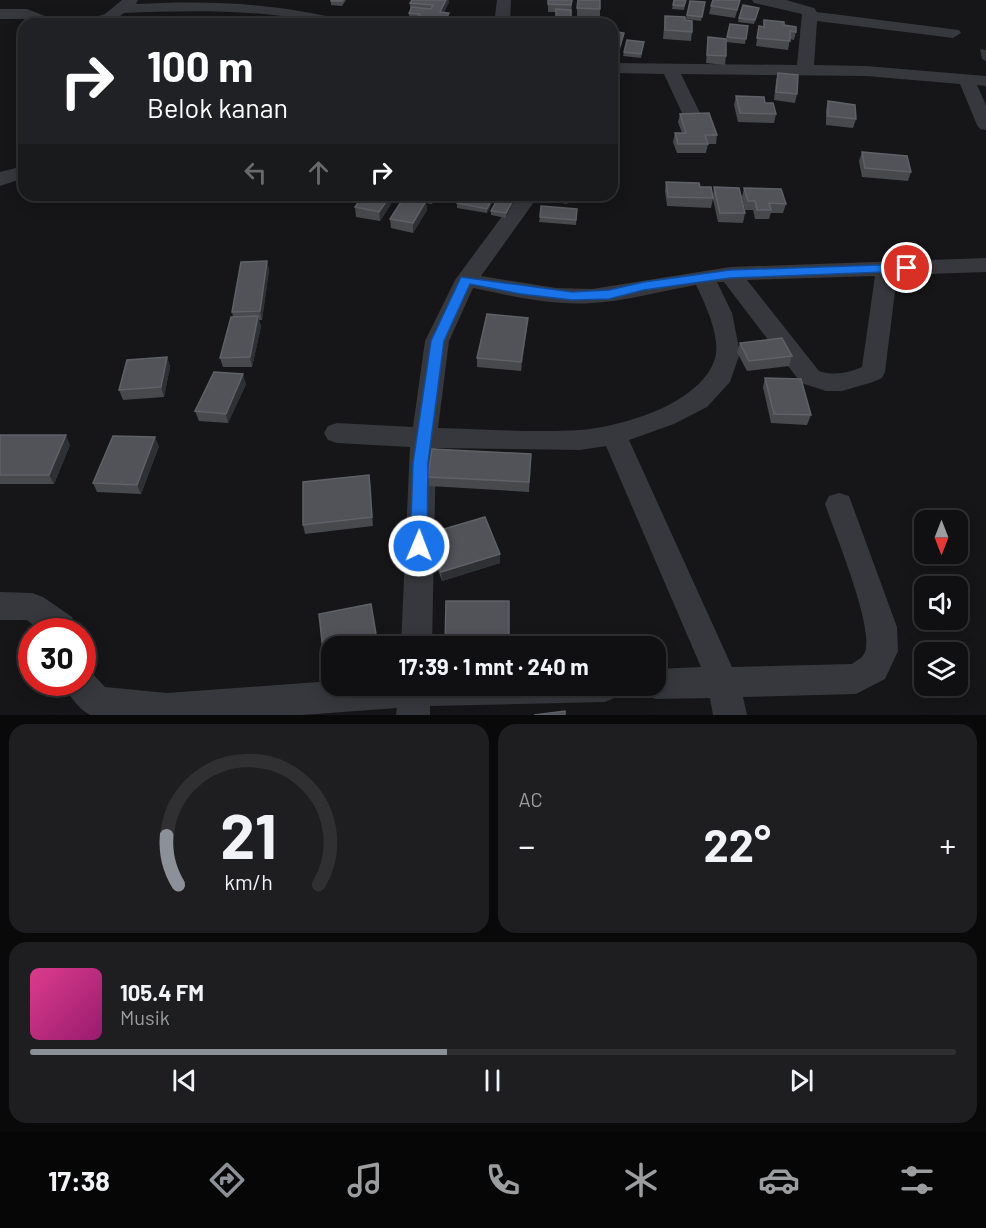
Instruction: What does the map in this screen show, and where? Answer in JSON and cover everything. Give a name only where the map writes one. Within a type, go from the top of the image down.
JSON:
[{"type":"street","points":[[502,18],[504,0]]},
{"type":"street","points":[[759,0],[795,6],[809,11],[805,69]]},
{"type":"street","points":[[107,18],[125,4],[302,7],[328,18]]},
{"type":"street","points":[[0,14],[27,14],[37,18]]},
{"type":"street","points":[[810,16],[953,33]]},
{"type":"street","points":[[618,68],[805,69],[916,73],[986,81]]},
{"type":"street","points":[[670,68],[692,115]]},
{"type":"street","points":[[966,79],[986,125]]},
{"type":"street","points":[[0,180],[18,173]]},
{"type":"street","points":[[416,636],[421,463],[437,341],[466,280],[525,201]]},
{"type":"street","points":[[466,280],[572,296],[609,295],[644,286],[730,274],[986,265]]},
{"type":"street","points":[[730,274],[810,377],[826,384],[839,384],[857,380],[873,372],[877,356],[887,269]]},
{"type":"street","points":[[337,433],[424,438],[580,440],[614,435],[682,409],[698,400],[718,382],[728,353],[721,313],[703,277]]},
{"type":"street","points":[[614,435],[723,682],[730,715]]},
{"type":"street","points":[[666,684],[856,679],[874,668],[882,651],[882,627],[839,504]]},
{"type":"street","points":[[0,606],[33,607],[48,618]]},
{"type":"street","points":[[92,696],[97,702],[167,710],[431,696]]},
{"type":"building","points":[[412,0],[446,0],[440,12],[449,13],[446,18],[418,18],[420,14],[409,13],[412,7],[431,9],[433,5],[410,3]]},
{"type":"building","points":[[548,0],[572,0],[571,5],[548,4]]},
{"type":"building","points":[[578,0],[600,0],[600,9],[577,8]]},
{"type":"building","points":[[674,0],[686,0],[684,6],[673,5]]},
{"type":"building","points":[[713,0],[740,0],[737,10],[711,6]]},
{"type":"building","points":[[690,1],[705,2],[702,17],[687,15]]},
{"type":"building","points":[[743,5],[759,8],[755,20],[739,18]]},
{"type":"building","points":[[556,9],[571,10],[571,18],[556,18]]},
{"type":"building","points":[[665,16],[685,17],[685,20],[692,21],[692,32],[665,30]]},
{"type":"building","points":[[764,20],[784,22],[784,25],[796,27],[796,32],[790,31],[790,41],[757,38],[759,26],[764,27]]},
{"type":"building","points":[[730,24],[748,26],[746,39],[727,37]]},
{"type":"building","points":[[618,32],[624,33],[620,46],[618,46]]},
{"type":"building","points":[[708,37],[726,39],[726,56],[707,55]]},
{"type":"building","points":[[627,40],[644,42],[641,54],[624,52]]},
{"type":"building","points":[[778,73],[798,75],[797,94],[776,92]]},
{"type":"building","points":[[736,96],[764,97],[765,103],[773,103],[776,114],[740,113]]},
{"type":"building","points":[[828,101],[855,105],[856,119],[828,116]]},
{"type":"building","points":[[709,113],[717,135],[705,135],[708,144],[678,144],[675,133],[686,133],[680,114]]},
{"type":"building","points":[[862,152],[907,156],[911,172],[865,168]]},
{"type":"building","points":[[666,182],[699,183],[700,187],[711,187],[713,198],[668,197]]},
{"type":"building","points":[[714,187],[739,188],[745,213],[720,213]]},
{"type":"building","points":[[744,188],[781,189],[786,204],[769,203],[771,210],[757,210],[755,201],[748,201]]},
{"type":"building","points":[[359,201],[387,201],[379,212],[355,207]]},
{"type":"building","points":[[401,201],[426,201],[413,223],[390,219]]},
{"type":"building","points":[[458,201],[491,201],[487,209],[457,203]]},
{"type":"building","points":[[496,201],[512,201],[506,213],[491,211]]},
{"type":"building","points":[[541,206],[577,209],[576,220],[540,217]]},
{"type":"building","points":[[267,261],[260,311],[232,312],[241,262]]},
{"type":"building","points":[[487,314],[528,318],[521,362],[477,358]]},
{"type":"building","points":[[258,316],[250,357],[220,358],[231,317]]},
{"type":"building","points":[[782,338],[792,356],[749,361],[740,343]]},
{"type":"building","points":[[167,357],[161,387],[119,390],[127,360]]},
{"type":"building","points":[[214,372],[243,374],[226,414],[195,411]]},
{"type":"building","points":[[765,378],[801,379],[811,415],[774,414]]},
{"type":"building","points":[[0,435],[66,435],[49,475],[0,475]]},
{"type":"building","points":[[113,436],[155,437],[137,485],[93,483]]},
{"type":"building","points":[[432,449],[531,454],[529,482],[428,477]]},
{"type":"building","points":[[369,475],[372,517],[303,525],[303,482]]},
{"type":"building","points":[[485,517],[500,554],[441,572],[427,534]]},
{"type":"building","points":[[446,601],[509,601],[509,636],[445,636]]},
{"type":"building","points":[[371,604],[376,636],[321,636],[319,614]]},
{"type":"building","points":[[565,711],[565,715],[534,715]]},
{"type":"route","points":[[419,546],[421,463],[437,341],[466,280],[572,296],[609,295],[644,286],[730,274],[907,268]]}]
